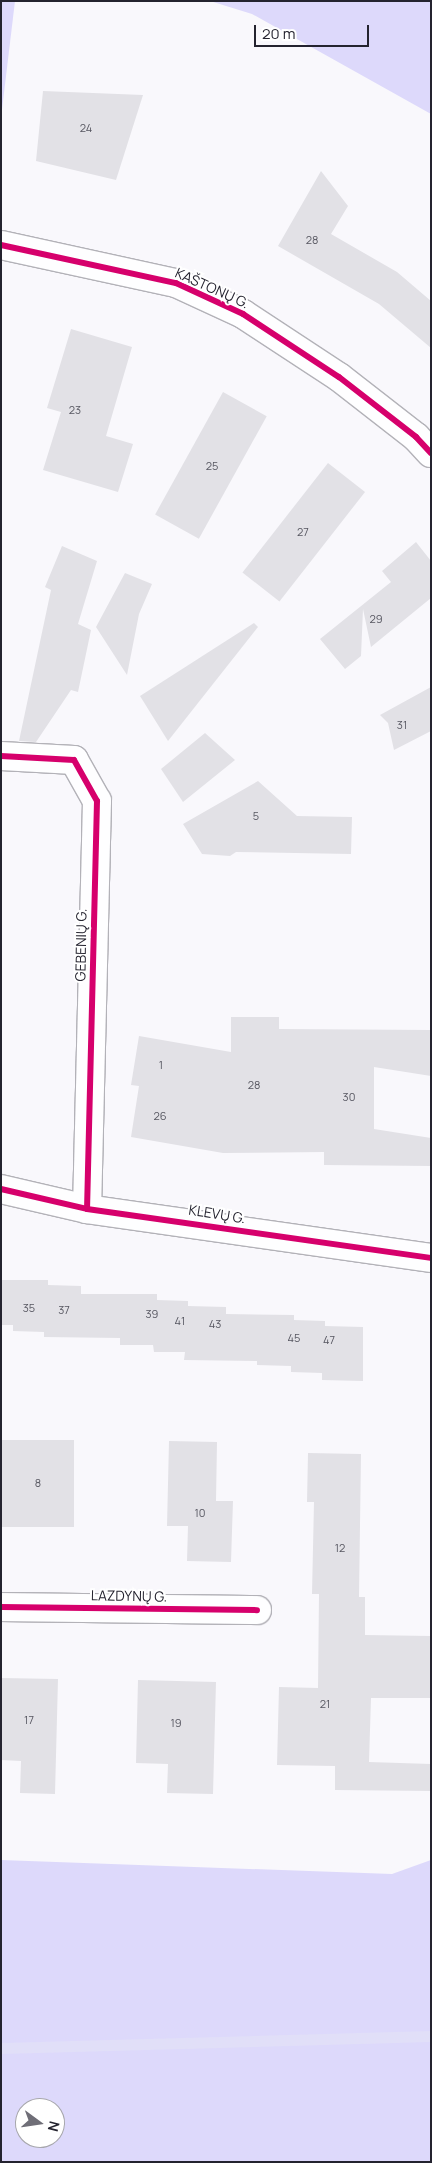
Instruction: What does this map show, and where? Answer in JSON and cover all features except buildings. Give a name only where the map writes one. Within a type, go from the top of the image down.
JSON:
[{"type":"street","name":"KAŠTONŲ G.","points":[[1,245],[176,283],[243,314],[339,377],[416,437],[431,453]]},
{"type":"street","name":"GEBENIŲ G.","points":[[1,756],[74,760],[97,801],[87,1209]]},
{"type":"street","name":"KLEVŲ G.","points":[[1,1189],[87,1209],[431,1258]]},
{"type":"street","name":"LAZDYNŲ G.","points":[[1,1607],[257,1610]]},
{"type":"shaded area","points":[[1,1],[15,1],[1,118]]},
{"type":"shaded area","points":[[210,1],[431,1],[431,114],[252,14]]},
{"type":"shaded area","points":[[1,1860],[392,1874],[431,1860],[431,2162],[1,2162]]},
{"type":"waterway","points":[[1,2048],[431,2036]]},
{"type":"cycle path","points":[[1,245],[176,283],[243,314],[339,377],[416,437],[431,453]]},
{"type":"cycle path","points":[[1,756],[74,760],[97,801],[87,1209]]},
{"type":"cycle path","points":[[1,1189],[87,1209],[431,1258]]},
{"type":"cycle path","points":[[1,1607],[257,1610]]}]
